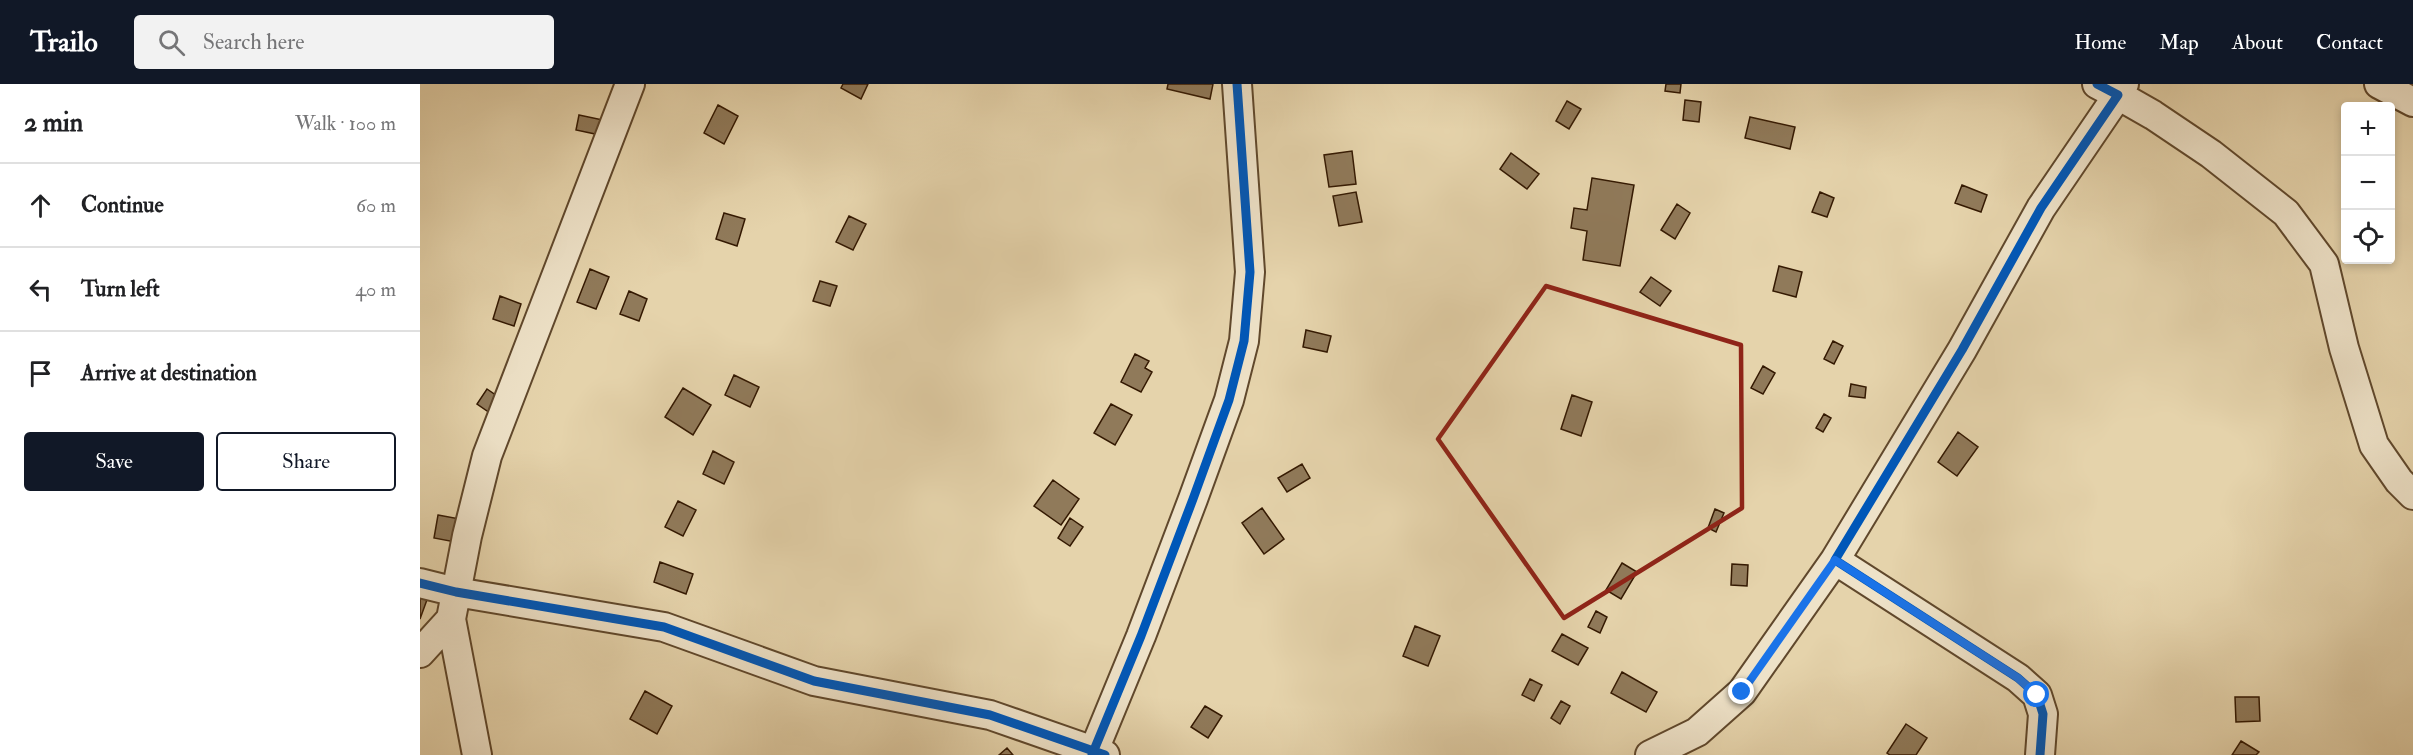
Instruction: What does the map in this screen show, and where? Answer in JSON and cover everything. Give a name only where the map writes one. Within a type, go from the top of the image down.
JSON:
[{"type":"street","points":[[477,755],[454,605],[487,456],[630,84]]},
{"type":"street","points":[[420,583],[454,605],[664,627],[814,681],[990,715],[1097,754],[1229,400],[1244,341],[1250,272],[1237,84]]},
{"type":"street","points":[[2379,84],[2413,102]]},
{"type":"street","points":[[1650,755],[1697,732],[1742,692],[1835,560],[1962,350],[2041,208],[2113,88],[2211,154],[2286,213],[2324,264],[2344,348],[2374,445],[2399,481],[2413,495]]},
{"type":"street","points":[[1835,560],[2018,678],[2037,695],[2043,714],[2040,755]]},
{"type":"street","points":[[420,653],[454,605]]},
{"type":"highlighted area","points":[[1546,286],[1741,345],[1742,508],[1564,618],[1438,439]]},
{"type":"building","points":[[843,84],[868,84],[861,99],[841,88]]},
{"type":"building","points":[[1168,84],[1213,84],[1210,99],[1167,89]]},
{"type":"building","points":[[1666,84],[1681,84],[1680,93],[1665,91]]},
{"type":"building","points":[[1685,100],[1701,102],[1699,122],[1683,120]]},
{"type":"building","points":[[1567,101],[1581,109],[1569,129],[1556,121]]},
{"type":"building","points":[[718,105],[738,116],[724,144],[704,133]]},
{"type":"building","points":[[579,115],[603,120],[600,135],[576,130]]},
{"type":"building","points":[[1750,117],[1795,127],[1790,149],[1745,138]]},
{"type":"building","points":[[1352,151],[1356,184],[1329,187],[1324,155]]},
{"type":"building","points":[[1511,153],[1539,174],[1527,189],[1500,169]]},
{"type":"building","points":[[1592,178],[1634,185],[1620,266],[1583,260],[1587,231],[1571,228],[1574,208],[1587,210]]},
{"type":"building","points":[[1962,185],[1987,195],[1981,212],[1955,203]]},
{"type":"building","points":[[1356,192],[1362,222],[1339,226],[1333,196]]},
{"type":"building","points":[[1820,192],[1834,198],[1827,217],[1812,212]]},
{"type":"building","points":[[1677,204],[1690,213],[1675,239],[1661,230]]},
{"type":"building","points":[[724,213],[745,219],[737,246],[716,239]]},
{"type":"building","points":[[849,216],[866,224],[853,250],[836,242]]},
{"type":"building","points":[[1779,266],[1802,272],[1796,297],[1773,291]]},
{"type":"building","points":[[590,269],[609,277],[596,309],[577,302]]},
{"type":"building","points":[[1651,277],[1671,291],[1660,306],[1640,292]]},
{"type":"building","points":[[820,281],[837,286],[830,306],[813,301]]},
{"type":"building","points":[[629,291],[647,299],[639,321],[620,314]]},
{"type":"building","points":[[500,296],[521,304],[514,326],[493,319]]},
{"type":"building","points":[[1306,330],[1331,336],[1327,352],[1303,347]]},
{"type":"building","points":[[1833,341],[1843,346],[1834,364],[1824,359]]},
{"type":"building","points":[[1135,354],[1149,361],[1145,368],[1152,372],[1141,392],[1121,382]]},
{"type":"building","points":[[1763,366],[1775,373],[1763,394],[1751,388]]},
{"type":"building","points":[[734,375],[759,387],[750,407],[725,395]]},
{"type":"building","points":[[1851,384],[1866,387],[1865,398],[1849,396]]},
{"type":"building","points":[[683,388],[711,405],[693,435],[665,417]]},
{"type":"building","points":[[487,389],[500,398],[490,413],[477,404]]},
{"type":"building","points":[[1572,395],[1592,402],[1581,436],[1561,429]]},
{"type":"building","points":[[1111,404],[1132,415],[1115,445],[1094,433]]},
{"type":"building","points":[[1824,414],[1831,418],[1823,432],[1816,428]]},
{"type":"building","points":[[1958,432],[1978,447],[1957,476],[1938,462]]},
{"type":"building","points":[[713,451],[734,462],[724,484],[703,474]]},
{"type":"building","points":[[1302,464],[1310,478],[1287,492],[1278,478]]},
{"type":"building","points":[[1053,480],[1079,499],[1061,525],[1034,506]]},
{"type":"building","points":[[678,501],[696,510],[683,536],[665,527]]},
{"type":"building","points":[[1262,508],[1284,539],[1264,554],[1242,523]]},
{"type":"building","points":[[1715,509],[1724,513],[1716,532],[1708,528]]},
{"type":"building","points":[[438,515],[460,519],[455,542],[434,538]]},
{"type":"building","points":[[1070,518],[1083,527],[1070,546],[1058,538]]},
{"type":"building","points":[[660,562],[693,574],[686,594],[654,582]]},
{"type":"building","points":[[1622,563],[1637,572],[1621,599],[1606,590]]},
{"type":"building","points":[[1732,564],[1748,565],[1747,586],[1731,585]]},
{"type":"building","points":[[420,594],[428,597],[420,619]]},
{"type":"building","points":[[1596,611],[1607,617],[1600,633],[1588,627]]},
{"type":"building","points":[[1415,626],[1440,636],[1428,666],[1403,656]]},
{"type":"building","points":[[1562,634],[1588,648],[1578,665],[1552,651]]},
{"type":"building","points":[[1622,672],[1657,692],[1646,712],[1611,693]]},
{"type":"building","points":[[1530,679],[1542,685],[1534,701],[1522,695]]},
{"type":"building","points":[[645,691],[672,706],[657,734],[630,719]]},
{"type":"building","points":[[2235,697],[2259,697],[2260,721],[2236,722]]},
{"type":"building","points":[[1561,701],[1570,706],[1560,724],[1551,718]]},
{"type":"building","points":[[1205,706],[1222,716],[1208,738],[1191,727]]},
{"type":"building","points":[[1906,724],[1927,738],[1916,755],[1890,755],[1887,753]]},
{"type":"building","points":[[2241,741],[2259,752],[2256,755],[2232,755]]},
{"type":"building","points":[[1007,748],[1013,755],[999,755]]},
{"type":"cycle path","points":[[1092,755],[1141,636],[1193,499],[1229,400],[1244,341],[1250,272],[1237,84]]},
{"type":"cycle path","points":[[2040,755],[2043,714],[2037,695],[2018,678],[1835,560],[1962,350],[2041,208],[2118,95],[2097,84]]},
{"type":"cycle path","points":[[420,583],[456,592],[664,627],[814,681],[990,715],[1105,755]]},
{"type":"route","points":[[1742,692],[1835,560],[2018,678],[2037,695]]}]
